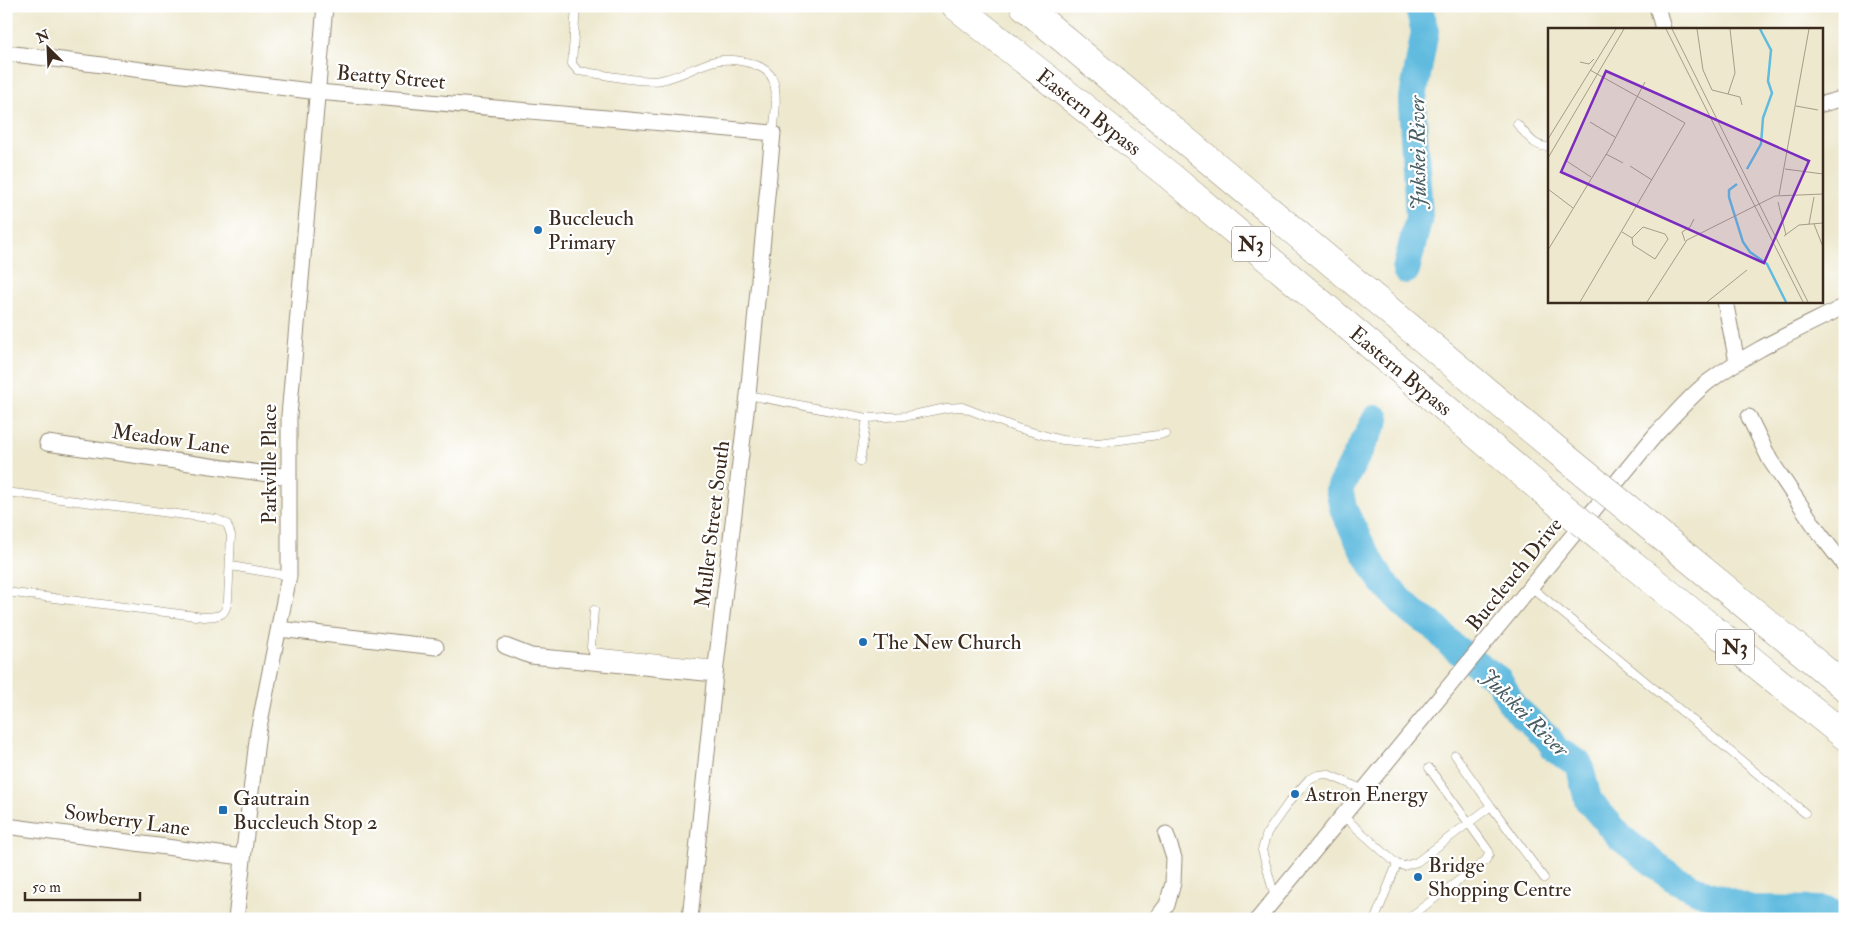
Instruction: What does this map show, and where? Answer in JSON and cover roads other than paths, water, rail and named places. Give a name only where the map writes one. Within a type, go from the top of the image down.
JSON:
[{"type":"highway","name":"Eastern Bypass","points":[[956,6],[1170,176],[1540,488],[1845,736]]},
{"type":"highway","name":"Eastern Bypass","points":[[1024,6],[1566,458],[1845,687]]},
{"type":"street","name":"Parkville Place","points":[[236,919],[258,732],[280,629],[289,576],[290,477],[288,416],[325,6]]},
{"type":"street","points":[[1657,6],[1663,28]]},
{"type":"street","name":"Beatty Street","points":[[6,53],[318,92],[773,133]]},
{"type":"street","points":[[1824,103],[1845,98]]},
{"type":"street","name":"Muller Street South","points":[[690,919],[716,669],[748,394],[773,133]]},
{"type":"street","points":[[1726,302],[1737,362]]},
{"type":"street","name":"Buccleuch Drive","points":[[1258,919],[1656,434],[1706,383],[1737,362],[1845,306]]},
{"type":"street","points":[[1749,417],[1770,460],[1820,534],[1845,566]]},
{"type":"street","name":"Meadow Lane","points":[[47,443],[290,477]]},
{"type":"street","points":[[280,629],[436,648]]},
{"type":"street","points":[[505,646],[531,656],[716,669]]},
{"type":"street","name":"Sowberry Lane","points":[[6,826],[242,857]]},
{"type":"street","points":[[1156,919],[1167,905],[1173,884],[1174,858],[1166,834]]},
{"type":"lane","points":[[576,6],[572,64],[578,70],[661,80],[716,61],[745,61],[765,70],[773,80],[776,108],[773,133]]},
{"type":"lane","points":[[1517,124],[1540,146],[1548,147]]},
{"type":"lane","points":[[748,394],[867,418],[907,416],[946,408],[962,407],[1017,428],[1062,440],[1098,443],[1166,434]]},
{"type":"lane","points":[[860,461],[867,418]]},
{"type":"lane","points":[[6,492],[216,519],[224,522],[229,528],[231,535],[231,566],[227,609],[218,616],[204,617],[6,592]]},
{"type":"lane","points":[[231,566],[289,576]]},
{"type":"lane","points":[[1531,587],[1805,813]]},
{"type":"lane","points":[[594,610],[590,647],[593,652],[716,669]]},
{"type":"lane","points":[[1455,755],[1544,878]]},
{"type":"lane","points":[[1407,919],[1485,861],[1489,856],[1488,850],[1429,768]]},
{"type":"lane","points":[[1275,898],[1262,850],[1267,833],[1290,802],[1310,778],[1318,775],[1327,774],[1364,790]]},
{"type":"lane","points":[[1343,816],[1396,864],[1404,866],[1416,862],[1491,806]]},
{"type":"lane","points":[[1375,919],[1396,864]]},
{"type":"waterway","name":"Jukskei River","points":[[1406,270],[1419,217],[1412,103],[1425,31],[1418,6]]},
{"type":"waterway","name":"Jukskei River","points":[[1376,419],[1339,489],[1344,511],[1382,581],[1412,612],[1434,626],[1452,646],[1499,680],[1513,706],[1548,738],[1556,750],[1579,764],[1588,800],[1621,838],[1673,878],[1706,894],[1751,909],[1822,910],[1845,917]]},
{"type":"place","name":"Buccleuch Primary","points":[[538,230]]},
{"type":"place","name":"The New Church","points":[[863,642]]},
{"type":"place","name":"Astron Energy","points":[[1295,794]]},
{"type":"place","name":"Gautrain Buccleuch Stop 2","points":[[223,810]]},
{"type":"place","name":"Bridge Shopping Centre","points":[[1418,877]]}]
